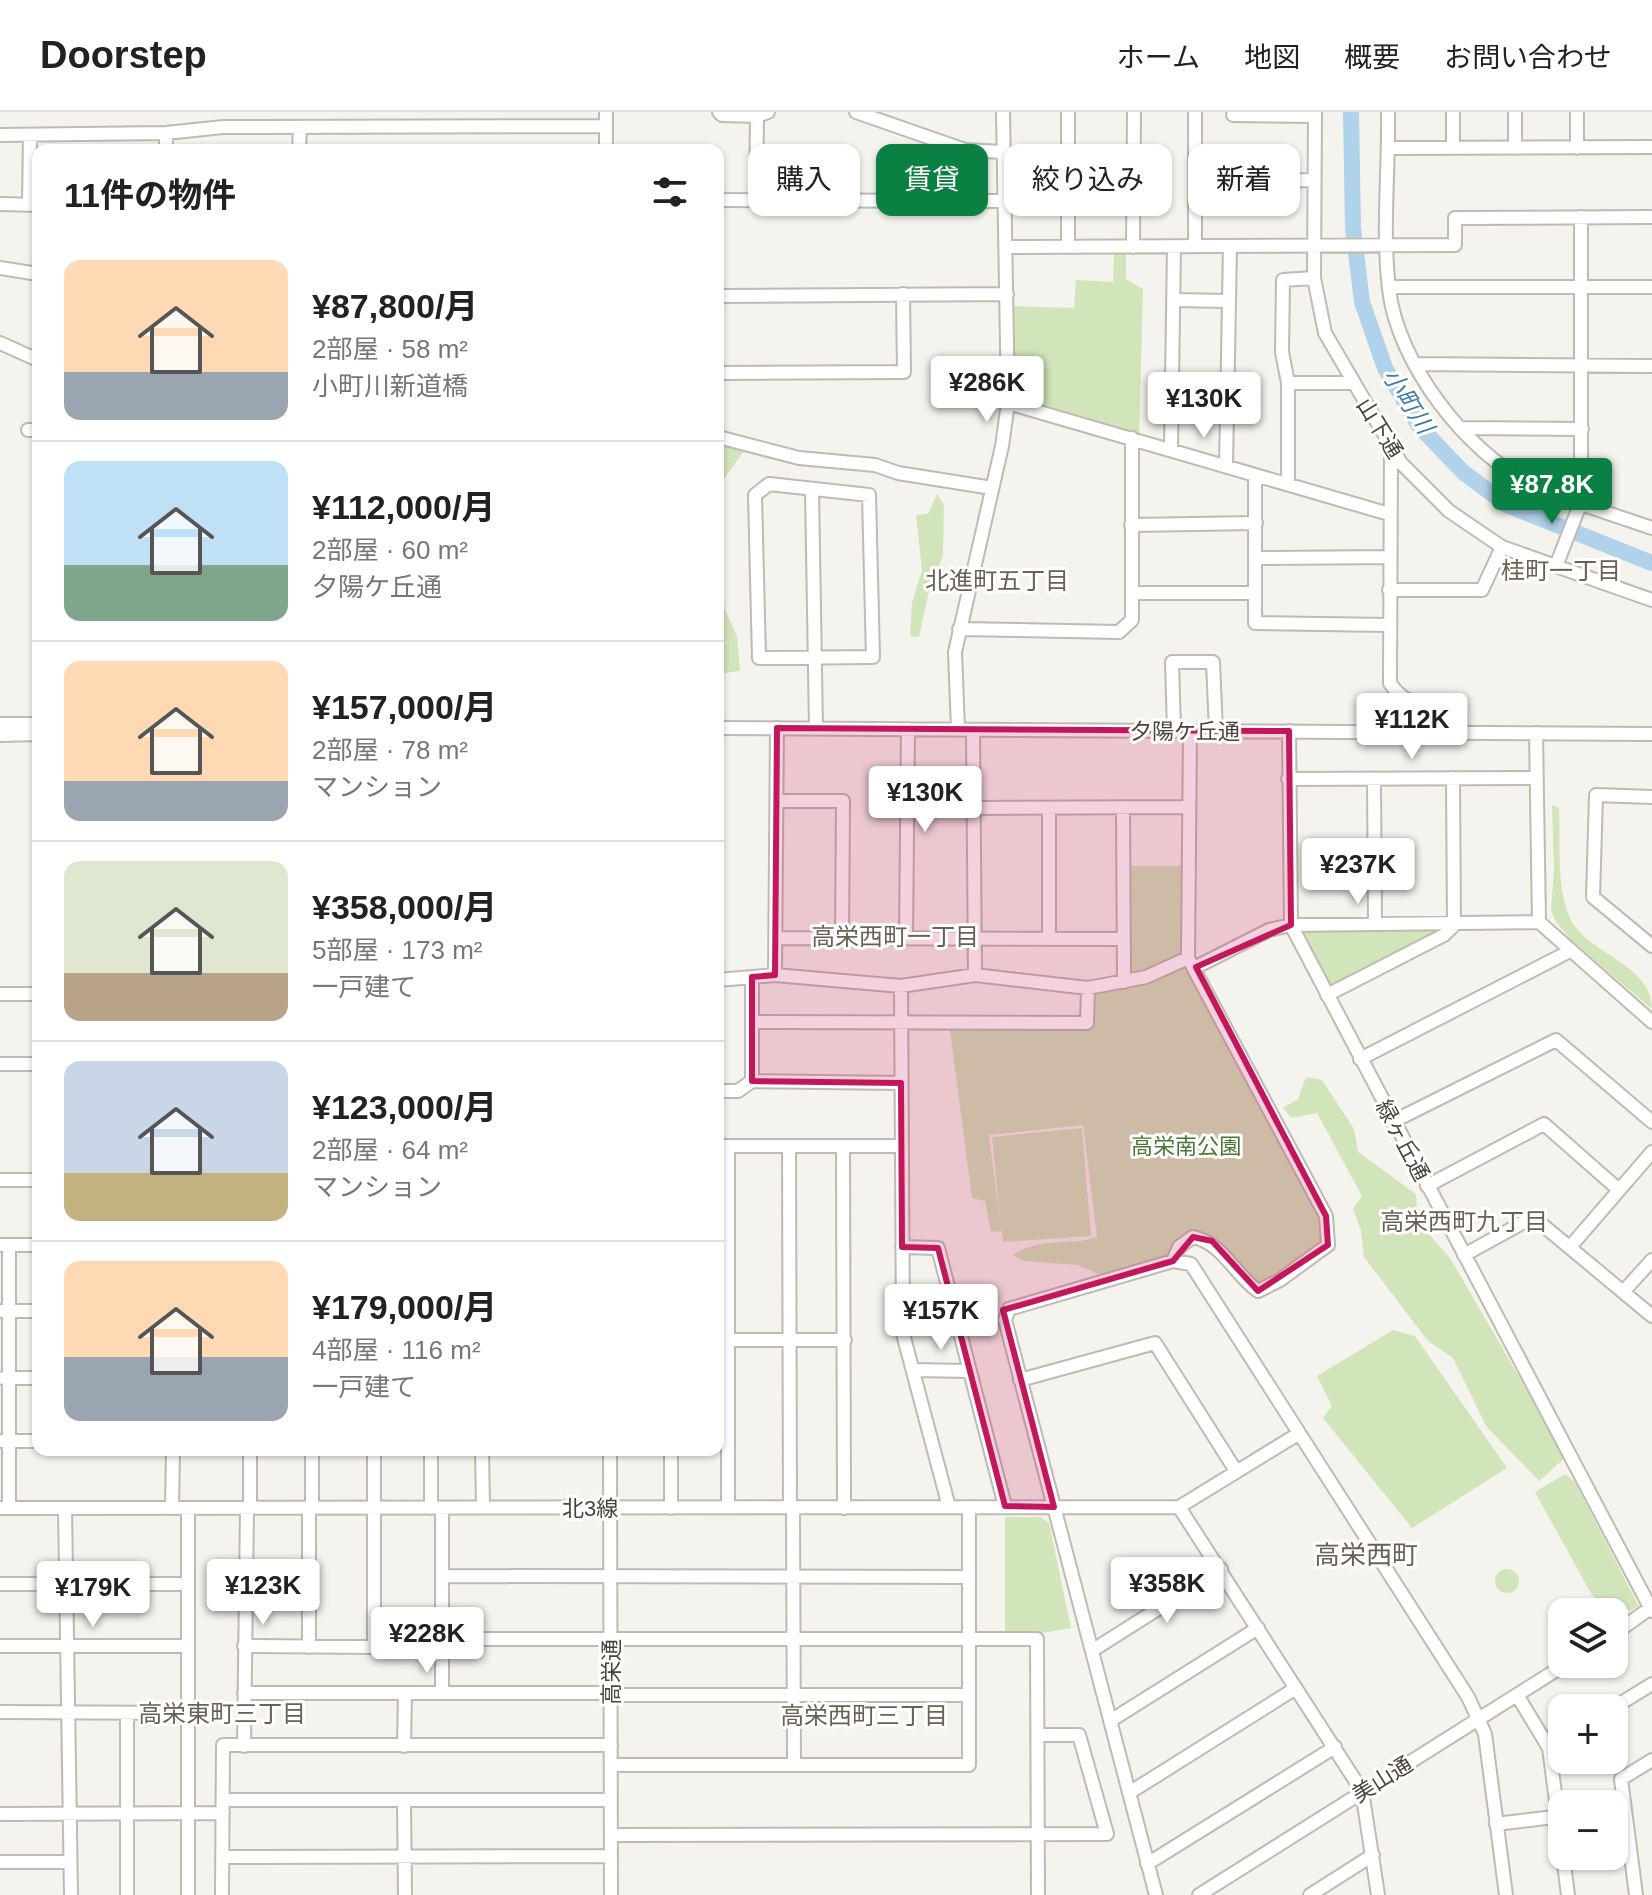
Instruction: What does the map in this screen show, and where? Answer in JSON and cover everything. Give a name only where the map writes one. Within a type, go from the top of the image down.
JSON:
[{"type":"street","points":[[430,112],[430,126]]},
{"type":"street","points":[[606,112],[606,144]]},
{"type":"street","points":[[719,112],[722,115],[763,114],[761,144]]},
{"type":"street","points":[[856,112],[965,150],[1003,152]]},
{"type":"street","points":[[958,730],[955,652],[1008,403],[1003,112]]},
{"type":"street","points":[[1068,112],[1068,247]]},
{"type":"street","points":[[1133,247],[1134,112]]},
{"type":"street","points":[[1195,112],[1195,246]]},
{"type":"street","points":[[1388,112],[1389,287],[1394,319],[1430,391],[1484,451],[1530,483],[1579,507],[1652,528]]},
{"type":"street","points":[[1453,112],[1453,148]]},
{"type":"street","points":[[1515,112],[1515,148]]},
{"type":"street","points":[[1577,112],[1577,148]]},
{"type":"street","points":[[1233,115],[1315,114]]},
{"type":"street","name":"山下通","points":[[1315,114],[1314,278],[1325,333],[1401,463],[1449,511],[1502,547],[1558,560],[1652,600]]},
{"type":"street","points":[[0,135],[166,133],[223,127],[606,126]]},
{"type":"street","points":[[299,144],[300,127]]},
{"type":"street","points":[[166,133],[166,144]]},
{"type":"street","points":[[30,135],[32,170]]},
{"type":"street","points":[[1389,148],[1652,147]]},
{"type":"street","points":[[1300,180],[1314,180]]},
{"type":"street","points":[[724,200],[748,200]]},
{"type":"street","points":[[860,200],[1003,201]]},
{"type":"street","points":[[0,204],[32,205]]},
{"type":"street","points":[[1558,560],[1579,507],[1582,429],[1581,217]]},
{"type":"street","points":[[1006,247],[1455,245],[1455,218],[1652,217]]},
{"type":"street","points":[[1226,466],[1230,246]]},
{"type":"street","points":[[1171,449],[1174,247]]},
{"type":"street","points":[[0,268],[32,273]]},
{"type":"street","points":[[1288,483],[1288,383],[1282,352],[1283,280],[1314,278]]},
{"type":"street","points":[[1389,287],[1652,287]]},
{"type":"street","points":[[724,373],[904,372],[903,294]]},
{"type":"street","points":[[724,296],[1007,294]]},
{"type":"street","points":[[1173,300],[1229,301]]},
{"type":"street","points":[[0,343],[32,357]]},
{"type":"street","points":[[1415,364],[1582,363],[1652,366]]},
{"type":"street","points":[[1288,383],[1352,383]]},
{"type":"street","points":[[1008,403],[1389,514]]},
{"type":"street","points":[[1461,428],[1582,429]]},
{"type":"street","points":[[959,629],[1119,632],[1132,620],[1132,438]]},
{"type":"street","points":[[724,439],[784,456],[875,465],[898,473],[992,488]]},
{"type":"street","points":[[1391,446],[1390,683],[1398,696],[1409,703],[1449,705],[1453,732]]},
{"type":"street","points":[[1255,475],[1255,623],[1388,625]]},
{"type":"street","points":[[769,484],[869,495],[873,657],[815,658],[759,658],[755,495],[769,484]]},
{"type":"street","points":[[812,490],[816,728]]},
{"type":"street","points":[[1131,525],[1256,523]]},
{"type":"street","points":[[1389,590],[1482,590],[1502,547]]},
{"type":"street","points":[[1256,558],[1389,557]]},
{"type":"street","points":[[1133,593],[1255,593]]},
{"type":"street","points":[[1174,731],[1172,662],[1213,662],[1216,731]]},
{"type":"street","points":[[0,724],[32,724]]},
{"type":"street","name":"夕陽ケ丘通","points":[[724,728],[1652,734]]},
{"type":"street","points":[[775,975],[777,728]]},
{"type":"street","points":[[906,938],[908,729]]},
{"type":"street","points":[[973,730],[975,975]]},
{"type":"street","points":[[1173,1261],[1179,1247],[1193,1237],[1212,1241],[1241,1279],[1258,1291],[1280,1280],[1328,1245],[1326,1216],[1192,962],[1190,731]]},
{"type":"street","name":"緑ヶ丘通","points":[[1289,731],[1291,925],[1651,1609]]},
{"type":"street","points":[[1536,733],[1539,922]]},
{"type":"street","points":[[0,735],[32,734]]},
{"type":"street","points":[[1327,995],[1444,935],[1454,925],[1453,778]]},
{"type":"street","points":[[1288,779],[1536,778]]},
{"type":"street","points":[[1374,779],[1375,924]]},
{"type":"street","points":[[1652,797],[1596,795],[1593,897],[1652,946]]},
{"type":"street","points":[[777,801],[843,801],[842,938]]},
{"type":"street","points":[[974,808],[1189,807]]},
{"type":"street","points":[[1123,808],[1124,982]]},
{"type":"street","points":[[1049,809],[1049,938]]},
{"type":"street","points":[[724,979],[775,975],[901,986],[975,975],[1088,988],[1146,977],[1192,962],[1269,930],[1291,925],[1539,922],[1652,1022]]},
{"type":"street","points":[[776,938],[1123,939]]},
{"type":"street","points":[[1360,1059],[1570,951]]},
{"type":"street","points":[[752,977],[752,1081]]},
{"type":"street","points":[[901,986],[903,1334],[949,1507]]},
{"type":"street","points":[[752,1022],[1087,1023],[1088,988]]},
{"type":"street","points":[[0,994],[32,994]]},
{"type":"street","points":[[1392,1122],[1556,1040],[1652,1122]]},
{"type":"street","points":[[0,1064],[32,1064]]},
{"type":"street","points":[[724,1091],[738,1091],[752,1081],[901,1083]]},
{"type":"street","points":[[1427,1186],[1544,1124],[1619,1190]]},
{"type":"street","points":[[724,1146],[902,1146]]},
{"type":"street","points":[[789,1146],[794,1764]]},
{"type":"street","points":[[843,1146],[844,1508]]},
{"type":"street","points":[[1570,1247],[1652,1152]]},
{"type":"street","points":[[0,1180],[32,1180]]},
{"type":"street","points":[[1464,1255],[1533,1217],[1652,1316]]},
{"type":"street","points":[[4,1508],[4,1245],[32,1245]]},
{"type":"street","points":[[902,1247],[938,1248],[1005,1506]]},
{"type":"street","points":[[1623,1292],[1652,1260]]},
{"type":"street","points":[[1156,1895],[1005,1320],[1009,1309],[1173,1261],[1191,1264],[1468,1697],[1485,1734],[1506,1895]]},
{"type":"street","points":[[4,1311],[32,1311]]},
{"type":"street","points":[[724,1340],[845,1340]]},
{"type":"street","points":[[1020,1380],[1155,1343],[1236,1471]]},
{"type":"street","points":[[913,1370],[969,1371]]},
{"type":"street","points":[[724,1373],[728,1507]]},
{"type":"street","points":[[4,1378],[32,1378]]},
{"type":"street","points":[[1298,1434],[1179,1507],[1362,1791],[1378,1895]]},
{"type":"street","points":[[4,1441],[32,1441]]},
{"type":"street","points":[[172,1508],[173,1456]]},
{"type":"street","points":[[244,1746],[250,1456]]},
{"type":"street","points":[[309,1647],[312,1456]]},
{"type":"street","points":[[244,1646],[374,1647],[374,1456]]},
{"type":"street","points":[[432,1456],[443,1576],[442,1693]]},
{"type":"street","points":[[482,1456],[483,1507]]},
{"type":"street","name":"高栄通","points":[[610,1456],[611,1895]]},
{"type":"street","points":[[671,1456],[671,1508]]},
{"type":"street","points":[[611,1765],[969,1765],[969,1507]]},
{"type":"street","name":"北3線","points":[[4,1508],[1179,1507]]},
{"type":"street","points":[[65,1508],[71,1895]]},
{"type":"street","points":[[188,1508],[185,1646],[188,1895]]},
{"type":"street","points":[[1093,1650],[1221,1569]]},
{"type":"street","points":[[443,1576],[969,1577]]},
{"type":"street","points":[[0,1584],[186,1584]]},
{"type":"street","points":[[1628,1625],[1651,1609]]},
{"type":"street","points":[[1110,1721],[1258,1628]]},
{"type":"street","points":[[442,1639],[1037,1639],[1038,1895]]},
{"type":"street","points":[[0,1646],[185,1646]]},
{"type":"street","name":"美山通","points":[[1199,1895],[1548,1675]]},
{"type":"street","points":[[1628,1699],[1652,1684]]},
{"type":"street","points":[[1129,1793],[1296,1688]]},
{"type":"street","points":[[244,1693],[969,1695]]},
{"type":"street","points":[[404,1746],[405,1693]]},
{"type":"street","points":[[1517,1695],[1548,1746]]},
{"type":"street","points":[[0,1712],[186,1713]]},
{"type":"street","points":[[127,1713],[127,1895]]},
{"type":"street","points":[[611,1835],[1107,1834],[1079,1735],[1038,1735]]},
{"type":"street","points":[[222,1895],[223,1745],[611,1745]]},
{"type":"street","points":[[1147,1864],[1335,1747]]},
{"type":"street","points":[[1620,1790],[1621,1779],[1652,1760]]},
{"type":"street","points":[[0,1814],[187,1814],[223,1806],[611,1800]]},
{"type":"street","points":[[404,1801],[405,1895]]},
{"type":"street","points":[[1496,1824],[1548,1818]]},
{"type":"street","points":[[1628,1854],[1636,1895]]},
{"type":"street","points":[[1310,1895],[1373,1855]]},
{"type":"street","points":[[223,1857],[611,1856]]},
{"type":"street","points":[[0,1862],[70,1862]]},
{"type":"street","points":[[1565,1870],[1568,1895]]},
{"type":"highlighted area","points":[[777,728],[1289,731],[1291,925],[1196,967],[1326,1216],[1328,1245],[1258,1291],[1212,1241],[1193,1237],[1173,1261],[1003,1310],[1054,1507],[1005,1506],[938,1248],[902,1247],[901,1083],[752,1081],[752,977],[775,975]]},
{"type":"green space","points":[[1114,247],[1126,247],[1126,279],[1143,289],[1139,440],[1008,403],[1007,306],[1074,308],[1076,280],[1113,282]]},
{"type":"green space","points":[[724,442],[746,448],[724,479]]},
{"type":"green space","points":[[937,494],[944,505],[943,556],[929,591],[919,637],[910,636],[912,603],[922,570],[916,515],[928,514]]},
{"type":"green space","points":[[724,607],[737,636],[740,671],[724,673]]},
{"type":"green space","points":[[1552,805],[1559,808],[1561,879],[1571,920],[1579,932],[1642,981],[1652,1009],[1572,941],[1556,922],[1551,910],[1554,868]]},
{"type":"green space","name":"高栄南公園","points":[[1123,866],[1189,866],[1188,958],[1326,1216],[1328,1245],[1258,1291],[1195,1237],[1173,1261],[1099,1274],[1078,1265],[1023,1261],[1013,1255],[1034,1246],[1097,1237],[1083,1125],[989,1135],[1000,1220],[992,1137],[1082,1128],[1091,1236],[1003,1242],[1002,1231],[991,1232],[985,1201],[972,1198],[949,1023],[1087,1023],[1088,988],[1124,981]]},
{"type":"green space","points":[[1291,925],[1454,925],[1327,995]]},
{"type":"green space","points":[[1306,1077],[1322,1080],[1354,1129],[1358,1152],[1416,1194],[1418,1222],[1450,1258],[1566,1457],[1539,1481],[1486,1426],[1453,1358],[1428,1341],[1364,1257],[1361,1230],[1353,1209],[1362,1196],[1317,1113],[1291,1118],[1283,1108],[1298,1099]]},
{"type":"green space","points":[[1393,1330],[1415,1336],[1507,1468],[1412,1528],[1323,1418],[1332,1406],[1317,1376]]},
{"type":"green space","points":[[1565,1474],[1575,1482],[1639,1607],[1628,1611],[1628,1598],[1595,1598],[1592,1595],[1535,1492]]},
{"type":"green space","points":[[1005,1517],[1040,1517],[1049,1523],[1071,1628],[1041,1633],[1005,1633]]},
{"type":"green space","points":[[1507,1569],[1518,1576],[1519,1581],[1512,1592],[1507,1593],[1496,1586],[1495,1581],[1502,1570]]},
{"type":"waterway","name":"小町川","points":[[1351,112],[1353,228],[1362,302],[1385,368],[1419,426],[1463,472],[1507,505],[1652,563]]},
{"type":"district","name":"桂町一丁目","points":[[1561,571]]},
{"type":"district","name":"北進町五丁目","points":[[997,581]]},
{"type":"district","name":"高栄西町一丁目","points":[[895,937]]},
{"type":"district","name":"高栄西町九丁目","points":[[1464,1222]]},
{"type":"district","name":"高栄西町","points":[[1366,1555]]},
{"type":"district","name":"高栄東町三丁目","points":[[222,1714]]},
{"type":"district","name":"高栄西町三丁目","points":[[864,1716]]}]
